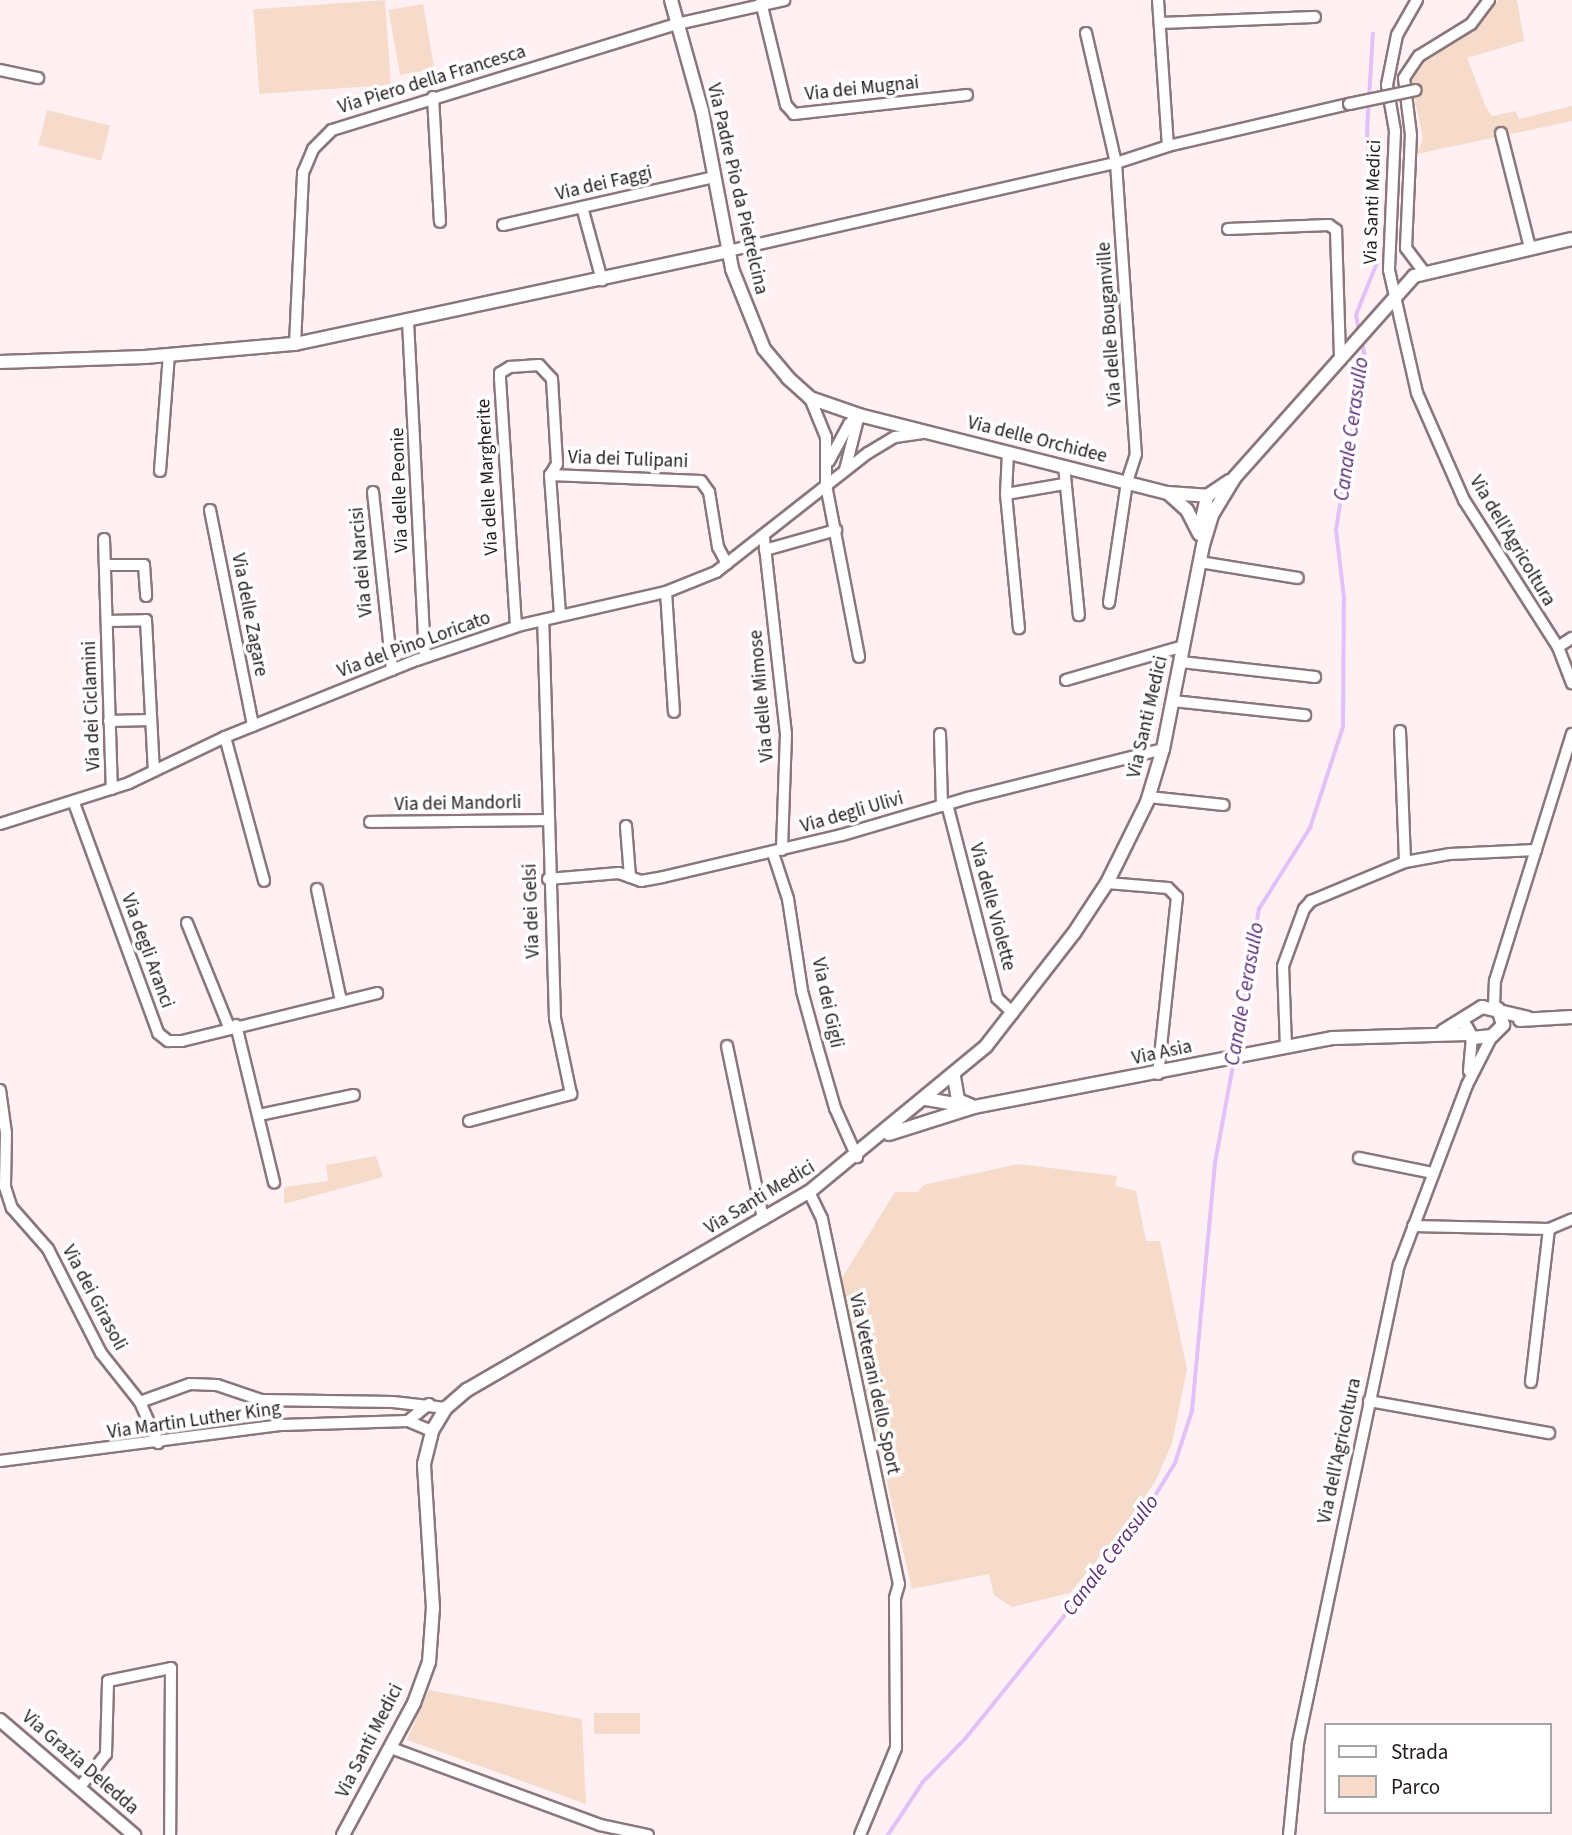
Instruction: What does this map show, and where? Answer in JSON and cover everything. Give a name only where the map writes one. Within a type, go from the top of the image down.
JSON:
[{"type":"street","name":"Via Padre Pio da Pietrelcina","points":[[671,0],[714,177],[728,251],[745,309],[764,349],[810,398],[859,415]]},
{"type":"street","name":"Via Piero della Francesca","points":[[295,344],[303,173],[313,149],[332,130],[677,24],[761,2],[784,0]]},
{"type":"street","points":[[1158,0],[1168,146]]},
{"type":"street","name":"Via Santi Medici","points":[[1201,539],[1235,477],[1280,421],[1340,361],[1396,293],[1389,270],[1395,131],[1387,85],[1388,59],[1417,0]]},
{"type":"street","points":[[1424,272],[1406,248],[1411,135],[1404,78],[1419,56],[1471,24],[1489,0]]},
{"type":"street","name":"Via dei Mugnai","points":[[761,2],[786,105],[794,114],[967,95]]},
{"type":"street","points":[[1160,23],[1315,17]]},
{"type":"street","name":"Via delle Bouganville","points":[[1086,33],[1116,163],[1136,454],[1127,482],[1109,603]]},
{"type":"street","points":[[0,70],[38,78]]},
{"type":"street","points":[[0,362],[169,355],[295,344],[728,251],[1116,163],[1168,146],[1416,90]]},
{"type":"street","points":[[433,97],[440,222]]},
{"type":"street","points":[[1501,133],[1530,248]]},
{"type":"street","name":"Via dei Faggi","points":[[503,225],[714,177]]},
{"type":"street","points":[[582,207],[602,279]]},
{"type":"street","points":[[1228,229],[1329,225],[1336,230],[1340,361]]},
{"type":"street","points":[[1396,293],[1424,272],[1572,239]]},
{"type":"street","name":"Via dell'Agricoltura","points":[[1396,293],[1417,393],[1430,429],[1464,500],[1558,647],[1572,683]]},
{"type":"street","name":"Via delle Peonie","points":[[408,321],[425,657]]},
{"type":"street","points":[[160,471],[169,355]]},
{"type":"street","name":"Via delle Margherite","points":[[516,626],[500,379],[505,369],[539,365],[552,379],[557,464],[550,475],[560,616]]},
{"type":"street","points":[[810,398],[823,429],[828,462],[826,485],[859,657]]},
{"type":"street","points":[[828,462],[849,424],[859,415]]},
{"type":"street","points":[[845,471],[859,415]]},
{"type":"street","name":"Via delle Orchidee","points":[[859,415],[1168,493],[1206,495]]},
{"type":"street","name":"Via del Pino Loricato","points":[[0,824],[112,789],[225,737],[425,657],[516,626],[666,592],[727,564],[764,538],[826,485],[895,437],[927,432]]},
{"type":"street","points":[[1008,452],[1006,494],[1019,628]]},
{"type":"street","points":[[1064,466],[1079,615]]},
{"type":"street","name":"Via dei Tulipani","points":[[550,475],[701,481],[709,492],[718,547],[727,564]]},
{"type":"street","name":"Via Santi Medici","points":[[343,1835],[391,1748],[429,1662],[433,1608],[424,1464],[432,1431],[446,1408],[467,1390],[809,1192],[857,1157],[954,1077],[1013,1013],[1107,883],[1149,797],[1163,749],[1200,562],[1206,495],[1235,477]]},
{"type":"street","points":[[1006,494],[1064,484]]},
{"type":"street","name":"Via dei Narcisi","points":[[373,492],[392,670]]},
{"type":"street","points":[[1168,493],[1187,510],[1201,539]]},
{"type":"street","points":[[1206,495],[1212,515]]},
{"type":"street","name":"Via delle Zagare","points":[[210,510],[253,726]]},
{"type":"street","points":[[765,550],[836,530]]},
{"type":"street","name":"Via delle Mimose","points":[[764,538],[786,734],[777,852]]},
{"type":"street","name":"Via dei Ciclamini","points":[[104,539],[112,789]]},
{"type":"street","points":[[1200,562],[1298,578]]},
{"type":"street","points":[[105,565],[144,565],[146,596]]},
{"type":"street","points":[[666,592],[674,712]]},
{"type":"street","name":"Via dei Ciclamini","points":[[107,621],[146,620],[154,771]]},
{"type":"street","name":"Via dei Gelsi","points":[[469,1121],[571,1094],[555,1018],[548,879],[543,620]]},
{"type":"street","points":[[1558,647],[1572,638]]},
{"type":"street","points":[[1066,680],[1184,646]]},
{"type":"street","points":[[1181,662],[1315,677]]},
{"type":"street","points":[[1173,701],[1305,715]]},
{"type":"street","points":[[109,721],[151,720]]},
{"type":"street","points":[[1400,732],[1405,862]]},
{"type":"street","name":"Via delle Violette","points":[[940,734],[945,805],[997,998],[1013,1013]]},
{"type":"street","points":[[1503,1025],[1496,1008],[1496,981],[1572,734]]},
{"type":"street","points":[[225,737],[264,881]]},
{"type":"street","name":"Via degli Ulivi","points":[[548,879],[619,873],[640,881],[663,877],[777,852],[1163,749]]},
{"type":"street","points":[[1149,797],[1224,805]]},
{"type":"street","name":"Via degli Aranci","points":[[74,803],[158,1033],[168,1041],[182,1041],[232,1026]]},
{"type":"street","name":"Via dei Mandorli","points":[[370,822],[547,820]]},
{"type":"street","points":[[626,826],[630,877]]},
{"type":"street","points":[[1286,1047],[1283,965],[1304,909],[1329,890],[1405,862],[1450,854],[1536,850]]},
{"type":"street","name":"Via dei Gigli","points":[[777,852],[788,899],[802,991],[835,1108],[857,1157]]},
{"type":"street","points":[[1107,883],[1168,888],[1177,897],[1158,1074]]},
{"type":"street","points":[[317,889],[341,1001]]},
{"type":"street","points":[[187,923],[232,1026],[259,1115],[274,1182]]},
{"type":"street","points":[[1470,1036],[1471,1013],[1496,981]]},
{"type":"street","points":[[232,1026],[377,993]]},
{"type":"street","points":[[1496,1008],[1528,1018]]},
{"type":"street","name":"Via Asia","points":[[1441,1031],[1471,1013],[1496,1008]]},
{"type":"street","points":[[1492,1036],[1503,1025],[1528,1018],[1572,1017]]},
{"type":"street","name":"Via Asia","points":[[882,1136],[974,1107],[1158,1074],[1332,1038],[1441,1031],[1470,1036],[1492,1036]]},
{"type":"street","name":"Via dell'Agricoltura","points":[[1467,1085],[1470,1036]]},
{"type":"street","name":"Via dell'Agricoltura","points":[[1289,1835],[1298,1743],[1399,1265],[1467,1085],[1492,1036]]},
{"type":"street","points":[[727,1046],[763,1219]]},
{"type":"street","points":[[954,1077],[958,1100],[974,1107]]},
{"type":"street","name":"Via dei Girasoli","points":[[0,1090],[6,1133],[5,1187],[12,1208],[48,1249],[101,1353],[140,1402],[158,1443]]},
{"type":"street","points":[[259,1115],[354,1095]]},
{"type":"street","points":[[926,1099],[926,1109],[939,1119]]},
{"type":"street","name":"Via Asia","points":[[926,1099],[974,1107]]},
{"type":"street","points":[[1359,1158],[1433,1173]]},
{"type":"street","name":"Via Veterani dello Sport","points":[[809,1192],[822,1219],[899,1584],[895,1598],[897,1748],[860,1835]]},
{"type":"street","points":[[1413,1226],[1549,1229],[1572,1219]]},
{"type":"street","points":[[1531,1382],[1549,1229]]},
{"type":"street","name":"Via Martin Luther King","points":[[140,1402],[191,1384],[217,1385],[261,1400],[430,1404],[446,1408]]},
{"type":"street","points":[[1369,1401],[1549,1433]]},
{"type":"street","points":[[408,1421],[430,1404]]},
{"type":"street","name":"Via Martin Luther King","points":[[0,1461],[158,1443],[232,1430],[408,1421],[432,1431]]},
{"type":"street","points":[[80,1787],[106,1754],[108,1681],[171,1668],[170,1835]]},
{"type":"street","name":"Via Grazia Deledda","points":[[0,1720],[134,1835]]},
{"type":"street","points":[[391,1748],[600,1825],[648,1835]]},
{"type":"green space","points":[[385,0],[391,85],[259,94],[253,9]]},
{"type":"green space","points":[[1498,0],[1517,0],[1524,41],[1467,58],[1486,107],[1492,116],[1516,111],[1519,119],[1572,106],[1572,121],[1417,154],[1423,138],[1410,78],[1420,65],[1476,29]]},
{"type":"green space","points":[[423,4],[434,69],[400,75],[389,10]]},
{"type":"green space","points":[[47,110],[110,126],[101,161],[38,145]]},
{"type":"green space","points":[[376,1156],[383,1177],[284,1204],[284,1187],[328,1181],[326,1165]]},
{"type":"green space","points":[[1018,1164],[1117,1176],[1115,1186],[1136,1191],[1146,1241],[1160,1241],[1187,1369],[1172,1443],[1156,1480],[1132,1517],[1070,1593],[1012,1607],[994,1595],[989,1574],[912,1589],[840,1281],[895,1192],[918,1192],[923,1185]]},
{"type":"green space","points":[[429,1690],[582,1719],[586,1804],[407,1740]]},
{"type":"green space","points":[[594,1713],[640,1713],[640,1734],[594,1734]]},
{"type":"waterway","name":"Canale Cerasullo","points":[[1359,332],[1356,315],[1377,263],[1367,131],[1373,34]]},
{"type":"waterway","name":"Canale Cerasullo","points":[[1236,1052],[1259,909],[1310,828],[1343,727],[1344,598],[1336,530],[1364,353],[1361,339]]},
{"type":"waterway","name":"Canale Cerasullo","points":[[888,1835],[923,1782],[965,1739],[1136,1527],[1175,1463],[1192,1411],[1215,1163],[1234,1060]]}]
